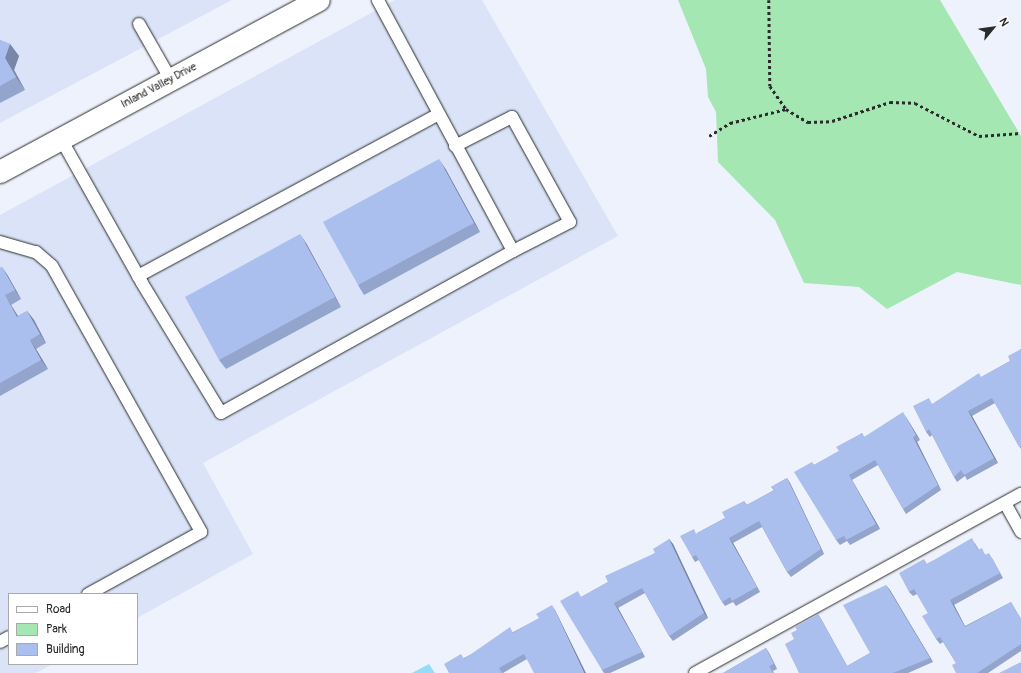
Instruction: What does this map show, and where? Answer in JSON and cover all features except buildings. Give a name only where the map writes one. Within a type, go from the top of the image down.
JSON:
[{"type":"street","name":"Inland Valley Drive","points":[[0,172],[319,0]]},
{"type":"lane","points":[[378,0],[454,146],[513,251]]},
{"type":"lane","points":[[139,24],[171,80]]},
{"type":"lane","points":[[138,276],[437,114]]},
{"type":"lane","points":[[61,139],[138,276],[221,413],[513,251],[570,222],[512,117],[454,146]]},
{"type":"lane","points":[[0,242],[36,252],[52,266],[201,532],[90,593]]},
{"type":"lane","points":[[695,673],[1021,494]]},
{"type":"lane","points":[[1005,503],[1021,532]]},
{"type":"path","points":[[769,0],[770,86],[786,109],[808,122],[832,121],[890,102],[915,103],[979,136],[1021,133]]},
{"type":"path","points":[[709,136],[730,123],[786,109]]},
{"type":"shaded area","points":[[0,0],[232,0],[0,123]]},
{"type":"shaded area","points":[[395,0],[482,0],[618,236],[203,463],[253,554],[138,617],[138,593],[8,593],[8,665],[51,665],[36,673],[0,673],[0,215]]},
{"type":"green space","points":[[678,0],[940,0],[1021,136],[1021,285],[957,272],[887,309],[859,287],[804,283],[775,220],[718,162],[716,112],[708,97],[706,69]]},
{"type":"water","points":[[429,664],[435,673],[412,673]]}]
